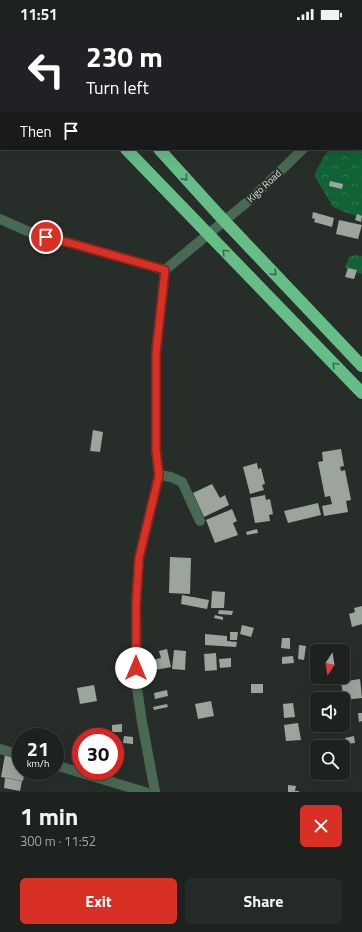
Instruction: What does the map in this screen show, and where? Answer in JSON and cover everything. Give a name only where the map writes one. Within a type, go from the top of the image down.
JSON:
[{"type":"highway","points":[[127,150],[362,394]]},
{"type":"highway","points":[[160,150],[362,366]]},
{"type":"street","name":"Kigo Road","points":[[165,270],[252,198],[302,150]]},
{"type":"street","points":[[0,219],[34,234],[165,270],[156,353],[156,451],[159,475],[139,558],[136,620],[137,688],[155,792]]},
{"type":"street","points":[[159,475],[171,477],[182,482],[200,521]]},
{"type":"street","points":[[0,749],[12,752]]},
{"type":"street","points":[[64,768],[145,792]]},
{"type":"green space","points":[[327,150],[362,150],[362,217],[333,207],[314,175]]},
{"type":"green space","points":[[356,255],[362,256],[362,274],[345,268],[349,257]]},
{"type":"building","points":[[330,181],[343,184],[342,189],[329,186]]},
{"type":"building","points":[[313,212],[334,218],[332,227],[314,222],[315,219],[312,218]]},
{"type":"building","points":[[357,214],[362,216],[361,222],[355,220]]},
{"type":"building","points":[[339,220],[362,225],[358,239],[336,234]]},
{"type":"building","points":[[348,268],[357,270],[354,279],[345,277]]},
{"type":"building","points":[[93,430],[103,432],[100,452],[90,451]]},
{"type":"building","points":[[341,449],[344,466],[340,467],[341,471],[345,470],[351,500],[346,501],[348,512],[324,516],[322,506],[332,504],[330,496],[325,497],[318,462],[323,461],[322,452]]},
{"type":"building","points":[[257,463],[258,469],[261,468],[265,484],[262,485],[264,490],[250,494],[243,467]]},
{"type":"building","points":[[212,484],[220,498],[225,495],[229,505],[204,517],[193,493]]},
{"type":"building","points":[[265,495],[266,500],[270,499],[273,514],[269,515],[270,521],[255,523],[250,498]]},
{"type":"building","points":[[318,503],[321,515],[288,523],[284,511]]},
{"type":"building","points":[[232,509],[237,521],[233,523],[238,535],[215,543],[206,520]]},
{"type":"building","points":[[257,529],[258,533],[247,535],[246,532]]},
{"type":"building","points":[[170,557],[191,558],[190,594],[169,593]]},
{"type":"building","points":[[212,591],[225,592],[224,608],[211,608]]},
{"type":"building","points":[[182,595],[209,600],[207,609],[181,604]]},
{"type":"building","points":[[362,606],[362,624],[352,627],[349,614],[355,612],[354,608]]},
{"type":"building","points":[[219,610],[233,611],[232,615],[218,614]]},
{"type":"building","points":[[215,615],[223,617],[223,620],[214,618]]},
{"type":"building","points":[[242,625],[254,628],[251,637],[240,634]]},
{"type":"building","points":[[230,632],[238,632],[237,640],[230,640]]},
{"type":"building","points":[[205,634],[227,636],[227,641],[237,642],[236,647],[205,645]]},
{"type":"building","points":[[282,638],[290,638],[290,649],[281,648]]},
{"type":"building","points":[[299,645],[306,646],[304,660],[298,659]]},
{"type":"building","points":[[167,649],[171,667],[155,670],[152,660],[161,658],[159,651]]},
{"type":"building","points":[[174,650],[186,651],[185,670],[172,669]]},
{"type":"building","points":[[216,653],[217,670],[205,671],[204,654]]},
{"type":"building","points":[[293,656],[294,663],[282,664],[282,657]]},
{"type":"building","points":[[231,658],[231,667],[220,668],[219,659]]},
{"type":"building","points":[[360,679],[362,698],[350,699],[350,692],[343,692],[341,684],[350,684],[350,681]]},
{"type":"building","points":[[251,684],[263,684],[263,693],[251,693]]},
{"type":"building","points":[[94,685],[97,701],[80,704],[77,688]]},
{"type":"building","points":[[167,690],[168,696],[155,699],[154,693]]},
{"type":"building","points":[[211,701],[214,716],[198,719],[195,704]]},
{"type":"building","points":[[293,703],[295,717],[284,718],[283,704]]},
{"type":"building","points":[[167,704],[168,707],[154,710],[153,707]]},
{"type":"building","points":[[358,713],[362,713],[362,721],[359,722]]},
{"type":"building","points":[[298,723],[301,740],[286,741],[284,725]]},
{"type":"building","points":[[122,724],[122,728],[112,728],[112,725]]},
{"type":"building","points":[[124,736],[133,737],[133,744],[124,743]]},
{"type":"building","points":[[354,736],[355,743],[350,744],[350,740],[345,740],[345,738]]},
{"type":"building","points":[[5,755],[12,756],[12,779],[1,777]]},
{"type":"building","points":[[5,778],[22,781],[20,791],[4,788]]},
{"type":"building","points":[[288,785],[296,786],[295,791],[299,792],[288,792]]},
{"type":"route","points":[[46,237],[165,270],[156,353],[156,451],[159,475],[155,497],[139,558],[136,605],[136,668]]}]
